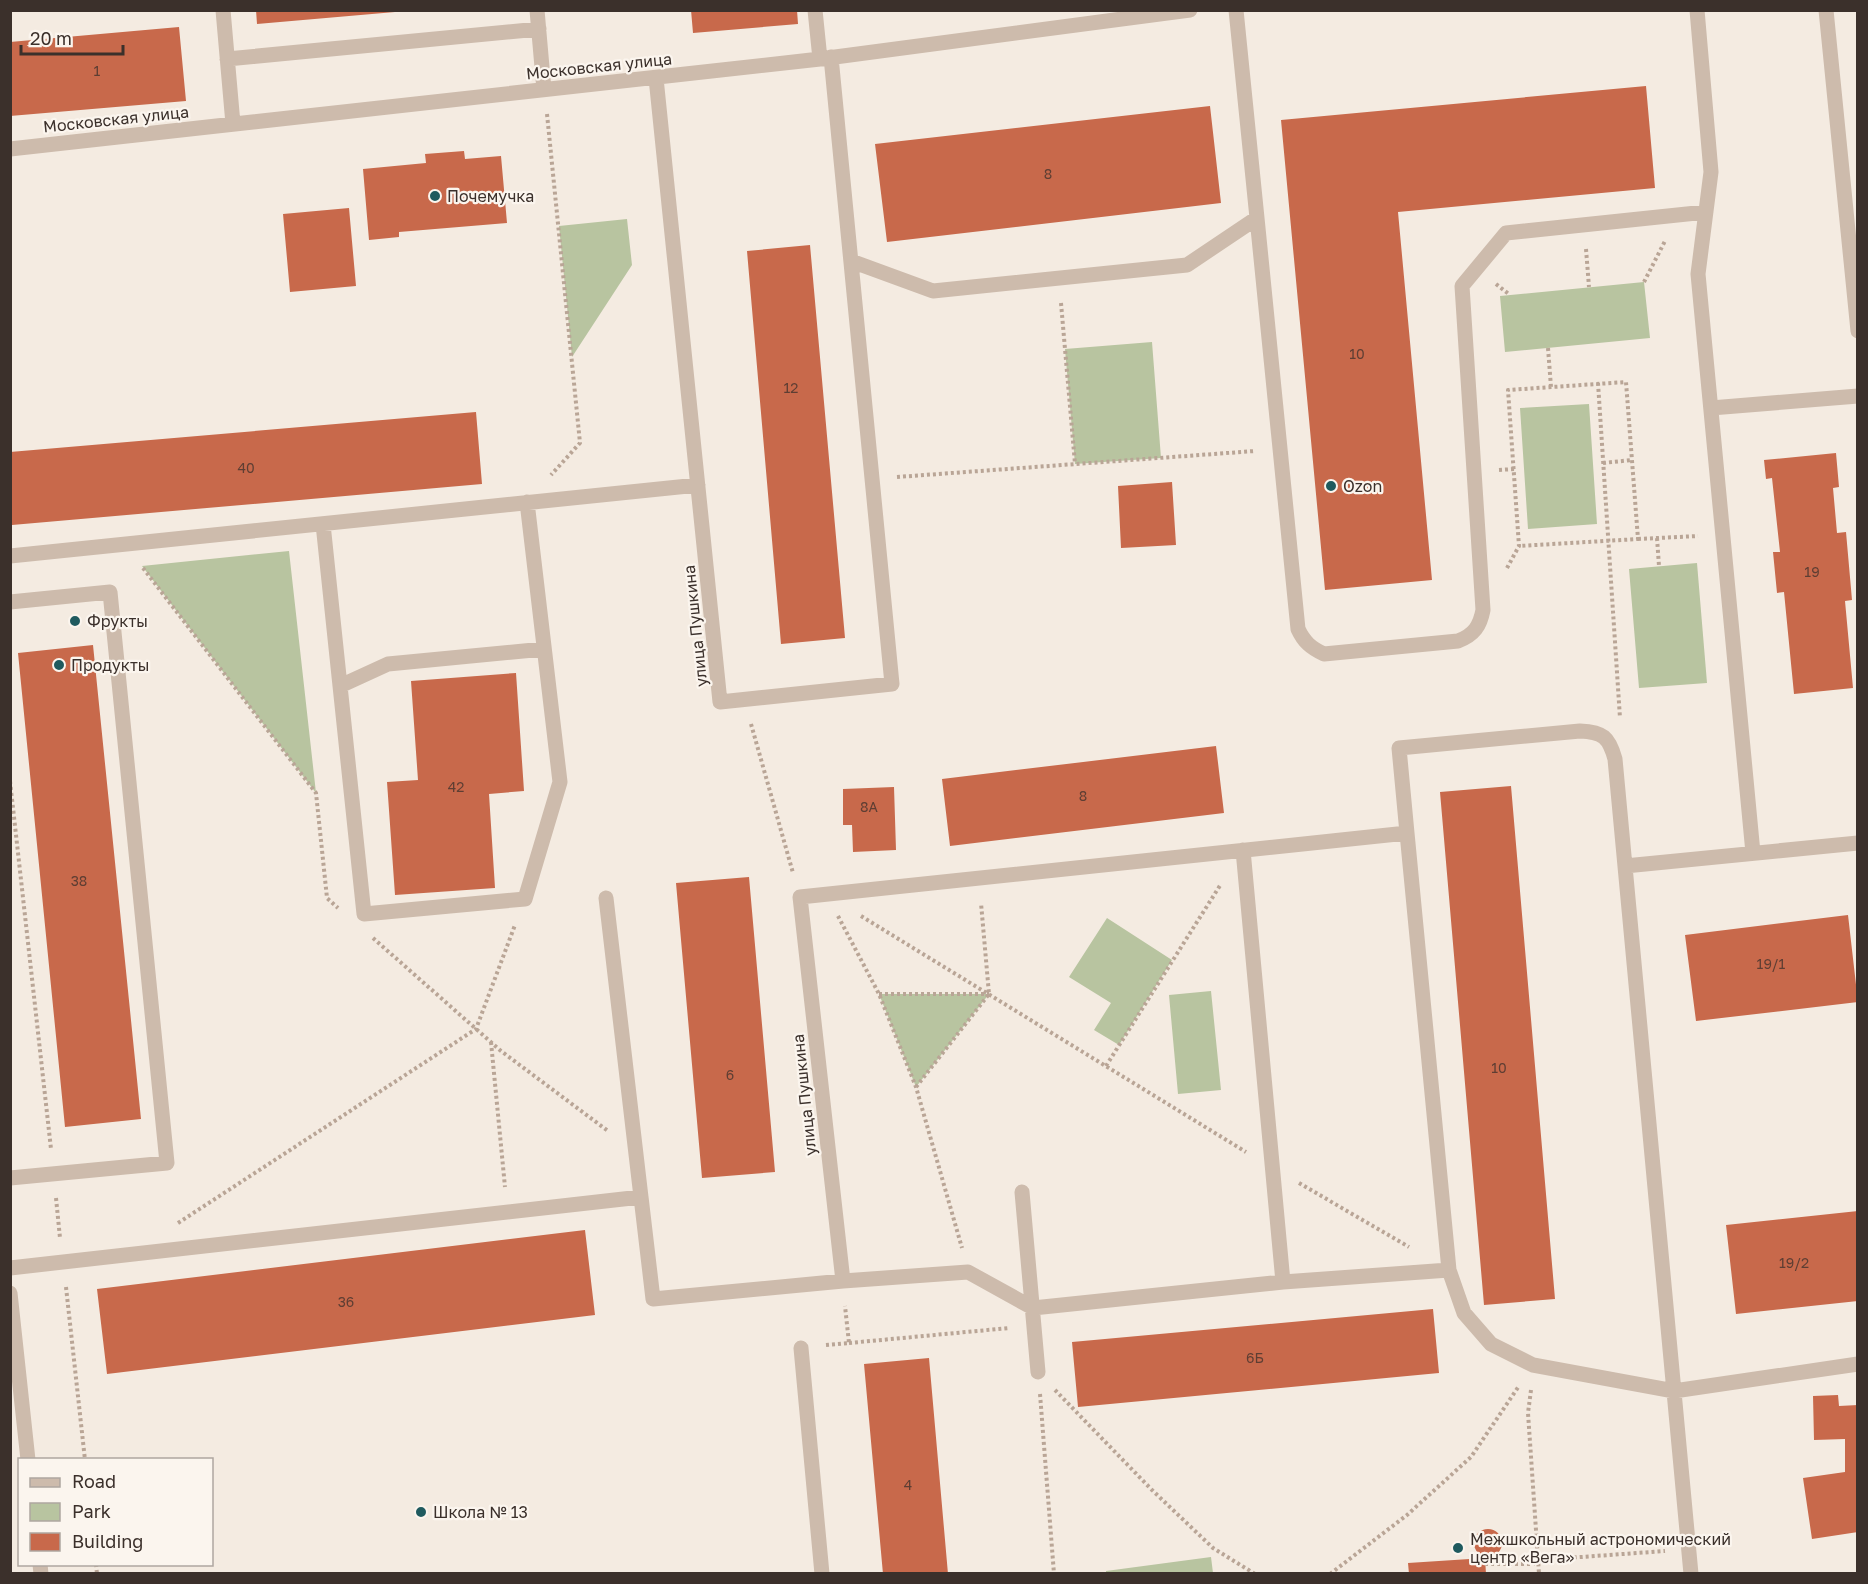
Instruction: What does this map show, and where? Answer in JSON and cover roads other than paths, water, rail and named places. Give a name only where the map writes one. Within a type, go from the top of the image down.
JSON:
[{"type":"street","points":[[223,10],[233,124]]},
{"type":"street","points":[[537,10],[544,90]]},
{"type":"street","points":[[815,10],[825,58],[851,261],[933,291],[1187,265],[1257,219]]},
{"type":"street","name":"Московская улица","points":[[10,149],[656,78],[1190,10]]},
{"type":"street","points":[[1236,10],[1298,629],[1303,641],[1313,650],[1324,654],[1458,641],[1468,638],[1476,630],[1481,620],[1483,610],[1462,286],[1506,233],[1706,212]]},
{"type":"street","points":[[1697,10],[1711,172],[1698,274],[1753,854]]},
{"type":"street","points":[[1826,10],[1857,331]]},
{"type":"street","points":[[227,59],[538,29]]},
{"type":"street","name":"улица Пушкина","points":[[656,78],[720,702],[892,684],[851,261]]},
{"type":"street","points":[[1711,408],[1857,396]]},
{"type":"street","points":[[10,556],[698,484]]},
{"type":"street","points":[[323,524],[364,914],[525,899],[560,782],[527,502]]},
{"type":"street","points":[[10,602],[110,592],[166,1163],[10,1178]]},
{"type":"street","points":[[340,686],[388,664],[544,649]]},
{"type":"street","points":[[1691,1574],[1689,1549],[1674,1391],[1615,759],[1610,744],[1596,732],[1580,731],[1399,747],[1449,1270],[1464,1313],[1491,1344],[1533,1365],[1674,1391],[1857,1364]]},
{"type":"street","points":[[1283,1282],[1243,850],[1407,833]]},
{"type":"street","points":[[1625,866],[1857,843]]},
{"type":"street","name":"улица Пушкина","points":[[843,1281],[800,897],[1243,850]]},
{"type":"street","points":[[606,898],[653,1299],[968,1272],[1033,1308],[1283,1282],[1449,1270]]},
{"type":"street","points":[[1022,1192],[1038,1372]]},
{"type":"street","points":[[10,1268],[641,1197]]},
{"type":"street","points":[[10,1293],[17,1414],[28,1458]]},
{"type":"street","points":[[801,1348],[822,1574]]},
{"type":"place","name":"Почемучка","points":[[435,196]]},
{"type":"place","name":"Ozon","points":[[1331,486]]},
{"type":"place","name":"Фрукты","points":[[75,621]]},
{"type":"place","name":"Продукты","points":[[59,665]]},
{"type":"place","name":"Школа № 13","points":[[421,1512]]},
{"type":"place","name":"Межшкольный астрономический центр «Вега»","points":[[1458,1548]]}]
